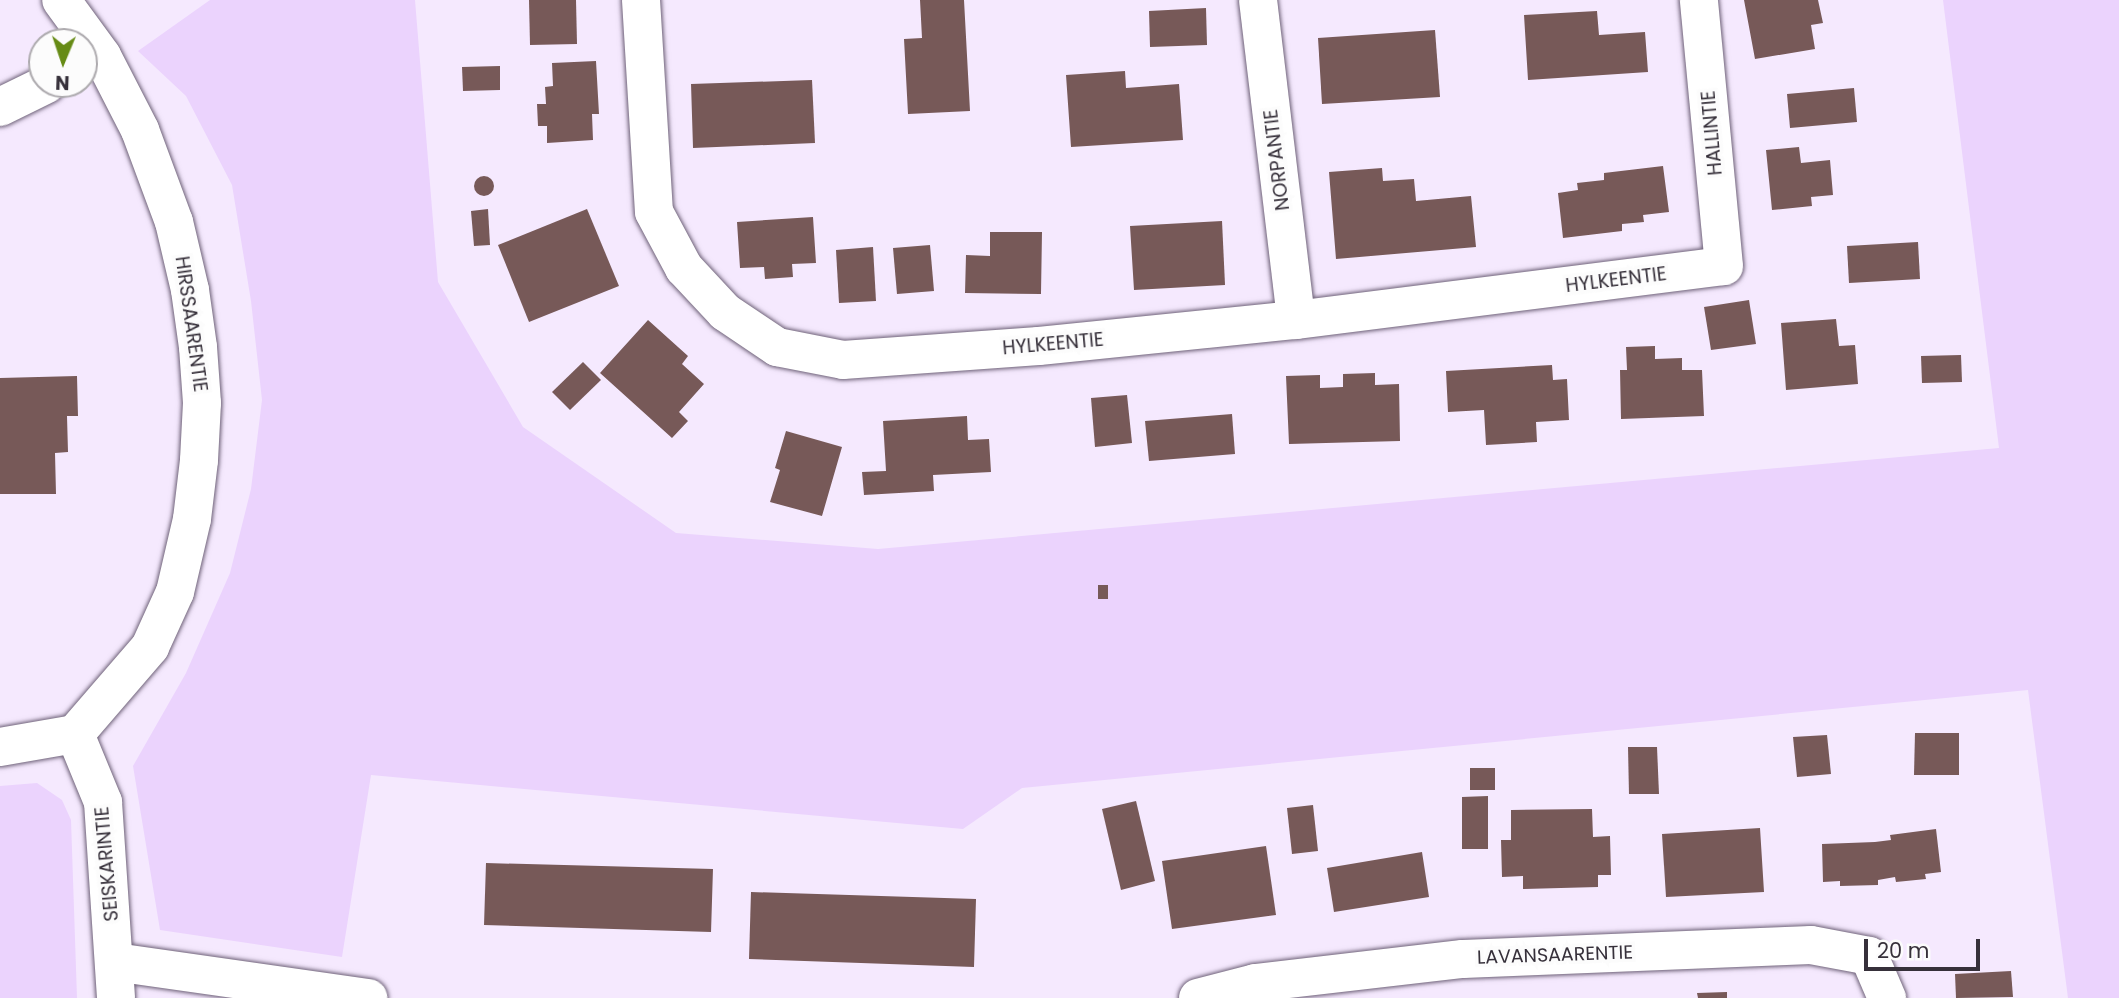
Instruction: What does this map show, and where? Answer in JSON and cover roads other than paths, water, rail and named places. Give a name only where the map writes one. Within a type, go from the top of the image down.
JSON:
[{"type":"street","name":"HIRSSAARENTIE","points":[[61,0],[76,28]]},
{"type":"street","name":"HYLKEENTIE","points":[[641,0],[654,212],[684,268],[725,312],[777,346],[843,360],[1039,346],[1296,320],[1724,266]]},
{"type":"street","name":"NORPANTIE","points":[[1258,0],[1296,320]]},
{"type":"street","name":"HALLINTIE","points":[[1699,0],[1724,266]]},
{"type":"street","name":"HIRSSAARENTIE","points":[[75,734],[150,647],[175,592],[192,519],[202,403],[190,289],[174,222],[140,130],[98,68]]},
{"type":"street","points":[[0,107],[28,93]]},
{"type":"street","points":[[0,747],[75,734]]},
{"type":"street","name":"SEISKARINTIE","points":[[75,734],[103,802],[116,980]]},
{"type":"street","name":"LAVANSAARENTIE","points":[[1198,998],[1255,984],[1462,959],[1811,945],[1869,956],[1887,998]]},
{"type":"street","points":[[116,980],[368,998]]}]
